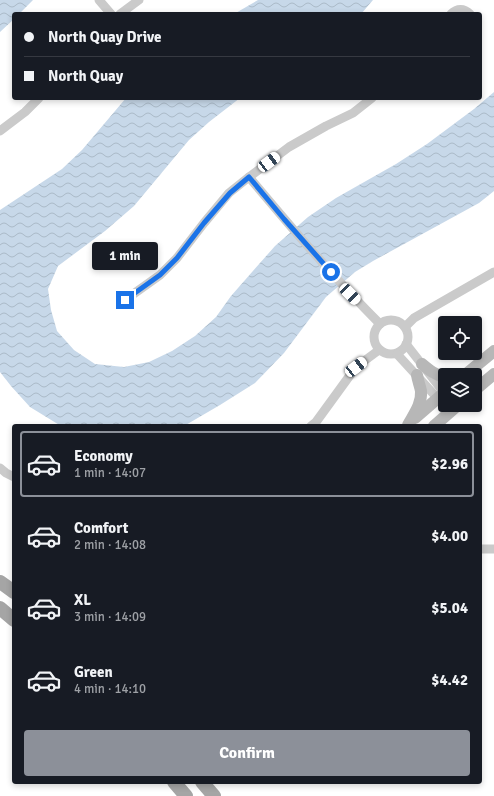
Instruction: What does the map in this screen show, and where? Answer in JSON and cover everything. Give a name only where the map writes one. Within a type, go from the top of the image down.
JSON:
[{"type":"main road","points":[[0,582],[12,591]]},
{"type":"main road","points":[[0,608],[12,618]]},
{"type":"main road","points":[[176,784],[186,796]]},
{"type":"main road","points":[[204,784],[214,796]]},
{"type":"main road","points":[[212,784],[221,796]]},
{"type":"street","points":[[99,0],[109,12]]},
{"type":"street","points":[[123,12],[139,0]]},
{"type":"street","points":[[453,12],[460,9],[467,10],[468,12]]},
{"type":"street","points":[[0,131],[25,112],[37,100]]},
{"type":"street","points":[[125,300],[160,275],[177,258],[230,193],[249,177],[289,147],[353,112],[369,100]]},
{"type":"street","points":[[249,177],[350,294],[380,324]]},
{"type":"street","points":[[405,327],[414,318],[494,272]]},
{"type":"street","points":[[386,320],[393,320],[400,322],[405,327],[408,335],[403,350],[397,354],[385,354],[378,350],[375,345],[374,333],[380,324],[386,320]]},
{"type":"street","points":[[406,344],[419,370],[420,391],[420,400],[417,409],[408,424]]},
{"type":"street","points":[[314,424],[356,367],[378,350]]},
{"type":"street","points":[[473,368],[494,351]]},
{"type":"street","points":[[397,354],[419,370],[438,389]]},
{"type":"street","points":[[419,370],[431,372],[438,376]]},
{"type":"street","points":[[482,384],[494,374]]},
{"type":"street","points":[[408,424],[438,398]]},
{"type":"street","points":[[436,424],[449,412]]},
{"type":"street","points":[[0,468],[12,476]]},
{"type":"street","points":[[482,549],[494,549]]},
{"type":"water","points":[[0,0],[33,0],[21,12],[12,12],[12,21],[0,32]]},
{"type":"water","points":[[258,0],[373,0],[363,12],[237,12]]},
{"type":"water","points":[[494,92],[494,191],[479,203],[355,272],[326,297],[284,353],[255,383],[187,424],[58,424],[30,407],[0,372],[0,210],[62,169],[82,150],[124,100],[237,100],[189,140],[134,206],[105,231],[58,266],[48,289],[51,310],[57,331],[74,350],[95,364],[124,367],[149,362],[172,351],[195,336],[216,317],[231,296],[275,246],[308,217],[336,198],[396,164],[427,144]]},
{"type":"route","points":[[125,300],[160,275],[177,258],[230,193],[249,177],[331,272]]}]
